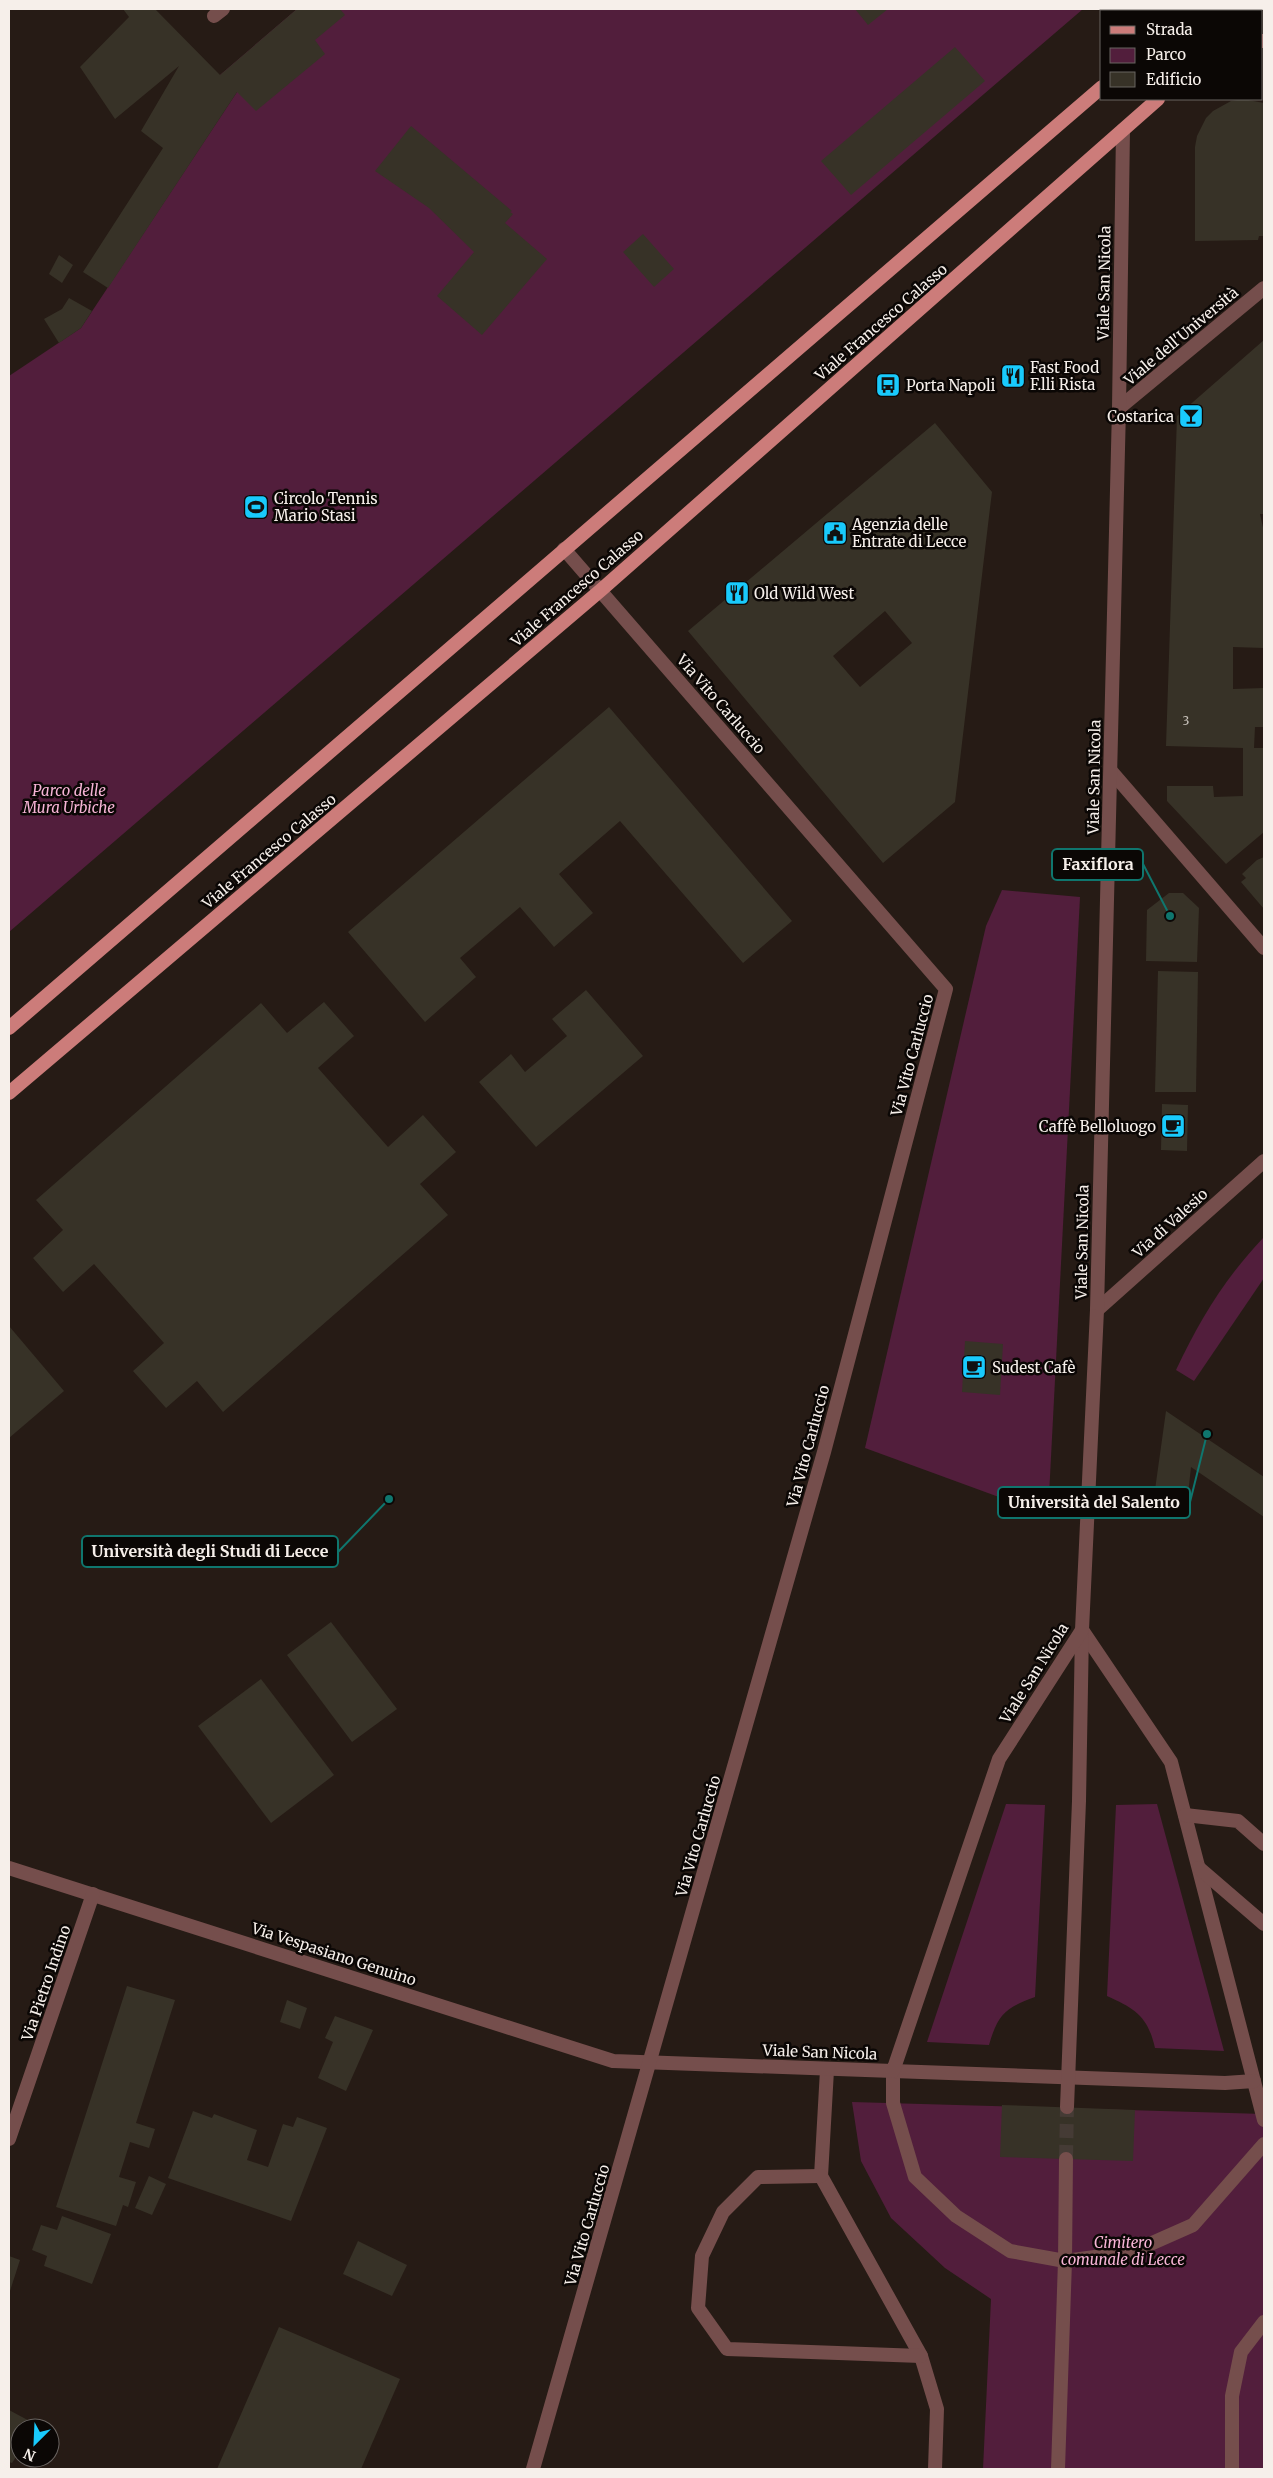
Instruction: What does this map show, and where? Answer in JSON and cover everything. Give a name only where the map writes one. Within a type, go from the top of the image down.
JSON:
[{"type":"main road","points":[[9,1028],[1100,89]]},
{"type":"main road","name":"Viale Francesco Calasso","points":[[9,1094],[601,590],[1157,100]]},
{"type":"street","name":"Viale San Nicola","points":[[652,2061],[827,2070],[893,2071],[999,1759],[1082,1630],[1097,1310],[1119,408],[1123,130]]},
{"type":"street","name":"Viale dell'Università","points":[[1119,408],[1264,288]]},
{"type":"street","name":"Via Vito Carluccio","points":[[533,2469],[652,2061],[826,1442],[946,989],[601,590],[564,550]]},
{"type":"street","points":[[1111,771],[1264,948]]},
{"type":"street","name":"Via di Valesio","points":[[1097,1310],[1264,1161]]},
{"type":"street","points":[[1082,1630],[1171,1762],[1264,2120]]},
{"type":"street","points":[[1067,2107],[1079,1801],[1082,1630]]},
{"type":"street","points":[[1185,1815],[1238,1821],[1264,1844]]},
{"type":"street","name":"Via Vespasiano Genuino","points":[[9,1868],[613,2061],[652,2061]]},
{"type":"street","points":[[1199,1868],[1264,1924]]},
{"type":"street","name":"Via Pietro Indino","points":[[9,2139],[94,1894]]},
{"type":"street","points":[[827,2070],[821,2176],[921,2356],[937,2409],[934,2469]]},
{"type":"street","points":[[1254,2081],[1225,2084],[1068,2076],[893,2071],[893,2103],[916,2177],[956,2216],[1010,2251],[1065,2261],[1132,2252],[1192,2225],[1264,2144]]},
{"type":"street","points":[[1058,2469],[1065,2261],[1066,2159]]},
{"type":"street","points":[[821,2176],[758,2177],[723,2212],[702,2256],[698,2308],[727,2349],[921,2356]]},
{"type":"street","points":[[1232,2469],[1232,2396],[1241,2352],[1264,2322]]},
{"type":"green space","name":"Circolo Tennis Mario Stasi","points":[[297,9],[1083,9],[9,932],[9,376],[81,328],[237,92],[220,75]]},
{"type":"green space","points":[[1002,890],[1080,897],[1048,1515],[865,1448],[986,926]]},
{"type":"green space","points":[[1264,1237],[1264,1278],[1194,1381],[1176,1370],[1185,1351],[1204,1316],[1225,1284]]},
{"type":"green space","points":[[1006,1804],[1045,1805],[1035,1997],[1016,2005],[1004,2014],[992,2034],[989,2045],[927,2042]]},
{"type":"green space","points":[[1157,1804],[1224,2051],[1155,2048],[1149,2029],[1139,2015],[1126,2005],[1107,1996],[1116,1805]]},
{"type":"green space","name":"Cimitero comunale di Lecce","points":[[852,2102],[1264,2114],[1264,2469],[983,2469],[991,2299],[945,2268],[891,2218],[861,2161]]},
{"type":"building","points":[[123,9],[155,9],[220,75],[297,9],[340,9],[345,15],[315,40],[325,54],[256,111],[237,92],[108,288],[83,272],[163,148],[141,131],[179,66],[115,119],[80,67],[129,17]]},
{"type":"building","points":[[855,9],[888,9],[868,25]]},
{"type":"building","points":[[955,47],[985,81],[851,195],[821,161]]},
{"type":"building","points":[[1248,100],[1264,103],[1264,236],[1259,236],[1258,240],[1195,241],[1195,147],[1197,136],[1206,118],[1213,111],[1231,101]]},
{"type":"building","points":[[411,126],[512,211],[510,212],[513,214],[505,223],[547,259],[482,335],[437,296],[474,252],[429,208],[375,171]]},
{"type":"building","points":[[643,234],[674,269],[654,287],[623,252]]},
{"type":"building","points":[[59,255],[73,265],[62,283],[49,274]]},
{"type":"building","points":[[69,298],[92,311],[81,328],[59,343],[44,319],[62,309]]},
{"type":"building","points":[[1264,340],[1264,514],[1260,514],[1264,532],[1264,648],[1233,647],[1233,689],[1264,688],[1264,727],[1255,727],[1254,748],[1264,748],[1264,832],[1226,864],[1167,801],[1167,786],[1213,786],[1214,797],[1243,796],[1243,748],[1166,746],[1177,416]]},
{"type":"building","points":[[935,423],[992,492],[955,802],[883,863],[688,631]],"holes":[[[885,611],[912,643],[860,687],[833,656]]]},
{"type":"building","points":[[609,707],[792,921],[743,963],[620,821],[559,874],[593,913],[554,947],[520,907],[460,958],[476,977],[425,1022],[348,932]]},
{"type":"building","points":[[1264,857],[1264,909],[1241,882],[1246,878],[1242,874],[1257,860]]},
{"type":"building","points":[[1169,893],[1183,893],[1199,908],[1197,962],[1146,961],[1147,910]]},
{"type":"building","points":[[1158,971],[1198,972],[1196,1092],[1155,1092]]},
{"type":"building","points":[[586,990],[643,1056],[536,1147],[479,1082],[511,1054],[525,1072],[567,1036],[552,1019]]},
{"type":"building","points":[[324,1002],[354,1036],[318,1068],[388,1147],[423,1115],[456,1152],[420,1184],[448,1215],[223,1412],[197,1381],[166,1408],[133,1371],[164,1343],[94,1264],[63,1292],[33,1258],[63,1230],[36,1200],[261,1003],[287,1033]]},
{"type":"building","points":[[1162,1104],[1188,1105],[1187,1151],[1161,1150]]},
{"type":"building","points":[[9,1326],[64,1391],[9,1438]]},
{"type":"building","points":[[965,1341],[1003,1344],[1000,1395],[962,1392]]},
{"type":"building","points":[[1166,1411],[1264,1477],[1264,1517],[1191,1467],[1187,1504],[1154,1497]]},
{"type":"building","points":[[331,1622],[397,1709],[352,1742],[287,1655]]},
{"type":"building","points":[[261,1679],[334,1775],[271,1823],[198,1726]]},
{"type":"building","points":[[127,1986],[175,2000],[136,2123],[155,2129],[149,2148],[130,2142],[119,2177],[136,2182],[128,2207],[123,2205],[116,2226],[56,2207]]},
{"type":"building","points":[[287,2000],[307,2008],[300,2029],[280,2022]]},
{"type":"building","points":[[335,2016],[373,2030],[346,2091],[318,2078],[333,2042],[325,2038]]},
{"type":"building","points":[[1002,2105],[1135,2110],[1133,2161],[1000,2157]]},
{"type":"building","points":[[193,2111],[212,2118],[214,2114],[257,2130],[247,2160],[268,2167],[283,2124],[293,2127],[297,2117],[327,2128],[291,2221],[168,2178]]},
{"type":"building","points":[[149,2176],[166,2184],[152,2215],[135,2208]]},
{"type":"building","points":[[62,2216],[111,2234],[92,2284],[44,2266],[47,2256],[32,2250],[41,2225],[57,2230]]},
{"type":"building","points":[[358,2241],[407,2265],[392,2296],[343,2274]]},
{"type":"building","points":[[9,2256],[20,2260],[9,2294]]},
{"type":"building","points":[[279,2327],[400,2379],[361,2469],[217,2469]]},
{"type":"building","points":[[9,2410],[24,2418],[10,2418],[9,2462]]},
{"type":"tunnel","points":[[1066,2159],[1067,2107]]},
{"type":"place","name":"Fast Food F.lli Rista","points":[[1013,376]]},
{"type":"place","name":"Porta Napoli","points":[[888,385]]},
{"type":"place","name":"Costarica","points":[[1191,416]]},
{"type":"place","name":"Circolo Tennis Mario Stasi","points":[[256,507]]},
{"type":"place","name":"Agenzia delle Entrate di Lecce","points":[[835,533]]},
{"type":"place","name":"Old Wild West","points":[[737,593]]},
{"type":"place","name":"Faxiflora","points":[[1170,916]]},
{"type":"place","name":"Caffè Belloluogo","points":[[1173,1126]]},
{"type":"place","name":"Sudest Cafè","points":[[974,1367]]},
{"type":"place","name":"Università del Salento","points":[[1207,1434]]},
{"type":"place","name":"Università degli Studi di Lecce","points":[[389,1499]]},
{"type":"park label","name":"Parco delle Mura Urbiche","points":[[69,798]]}]
